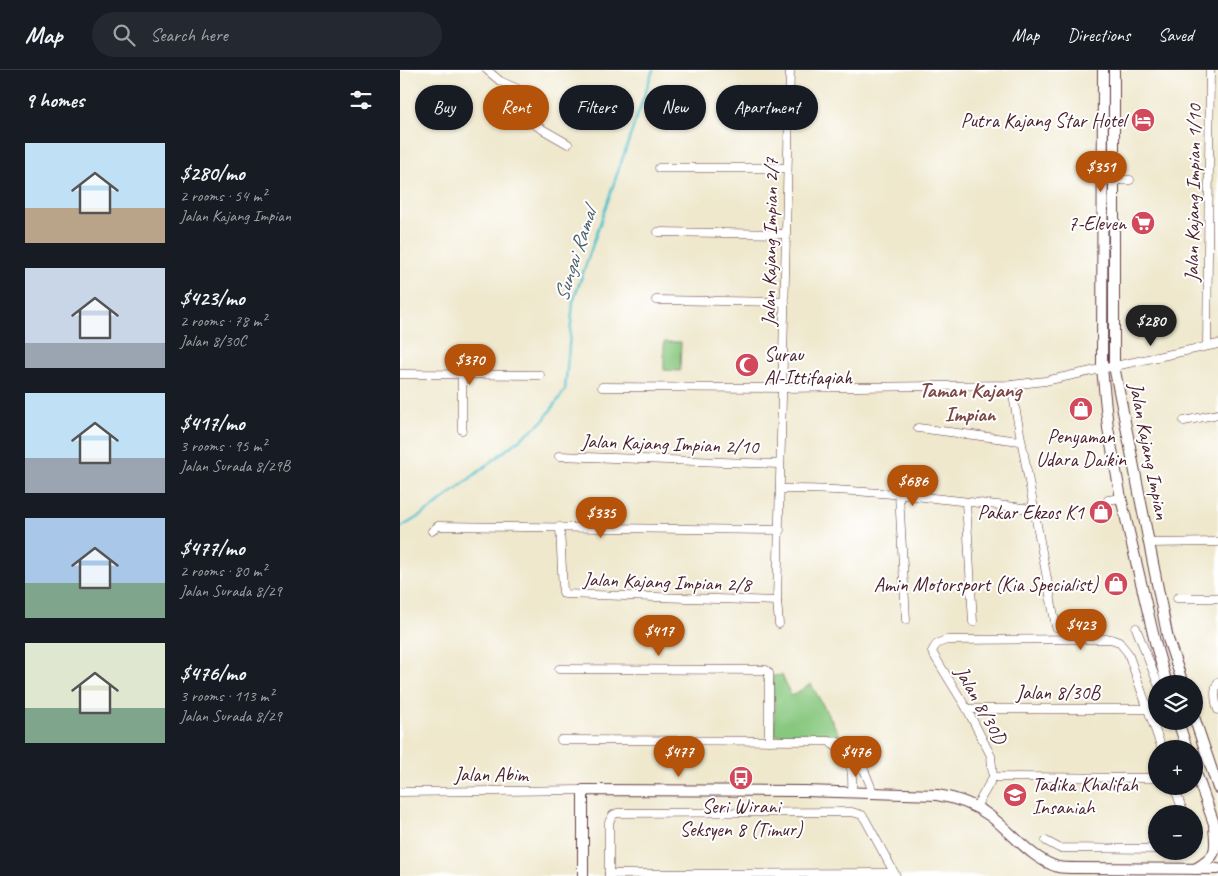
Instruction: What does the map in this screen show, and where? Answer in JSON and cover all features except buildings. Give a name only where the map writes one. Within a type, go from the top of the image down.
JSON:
[{"type":"street","points":[[487,70],[500,81],[536,97],[528,121],[568,144]]},
{"type":"street","name":"Jalan Kajang Impian 2/7","points":[[779,624],[777,602],[790,70]]},
{"type":"street","name":"Jalan Kajang Impian","points":[[1103,70],[1102,368],[1108,428],[1121,498],[1164,675]]},
{"type":"street","name":"Jalan Kajang Impian","points":[[1114,70],[1114,366],[1168,639],[1180,675]]},
{"type":"street","name":"Jalan Kajang Impian 1/10","points":[[1207,346],[1210,70]]},
{"type":"street","points":[[1210,146],[1218,144]]},
{"type":"street","points":[[659,168],[787,168]]},
{"type":"street","points":[[1102,180],[1130,180]]},
{"type":"street","points":[[1209,216],[1218,214]]},
{"type":"street","points":[[658,232],[785,234]]},
{"type":"street","points":[[1208,286],[1218,283]]},
{"type":"street","points":[[656,300],[784,302]]},
{"type":"street","points":[[602,387],[782,388],[1011,385],[1045,381],[1218,344]]},
{"type":"street","points":[[400,374],[540,375]]},
{"type":"street","points":[[462,374],[462,430]]},
{"type":"street","points":[[1011,385],[1056,627]]},
{"type":"street","points":[[1184,421],[1218,414]]},
{"type":"street","points":[[918,428],[1020,441]]},
{"type":"street","name":"Jalan Kajang Impian 2/10","points":[[559,456],[780,464]]},
{"type":"street","points":[[780,489],[849,490],[1033,509]]},
{"type":"street","points":[[899,494],[906,620]]},
{"type":"street","points":[[1108,500],[1121,498]]},
{"type":"street","points":[[966,502],[973,622]]},
{"type":"street","points":[[432,531],[438,526],[780,530]]},
{"type":"street","name":"Jalan Kajang Impian 2/8","points":[[560,527],[564,594],[777,602]]},
{"type":"street","points":[[1149,543],[1218,542]]},
{"type":"street","points":[[1177,598],[1218,598]]},
{"type":"street","points":[[1136,628],[1154,675]]},
{"type":"street","name":"Jalan 8/30D","points":[[993,777],[991,756],[967,709],[932,652],[934,646],[939,642],[947,640],[1111,639],[1119,642],[1124,647],[1148,706]]},
{"type":"street","points":[[1155,642],[1168,639]]},
{"type":"street","points":[[558,668],[760,669],[770,673],[769,741]]},
{"type":"street","points":[[1218,682],[1215,689],[1218,710]]},
{"type":"street","name":"Jalan 8/30B","points":[[967,709],[1148,708]]},
{"type":"street","points":[[1198,730],[1218,788]]},
{"type":"street","points":[[561,740],[828,741],[846,743],[865,772],[873,792]]},
{"type":"street","points":[[828,741],[841,749],[848,760],[853,774],[852,791]]},
{"type":"street","points":[[976,807],[993,777],[1148,778]]},
{"type":"street","points":[[583,876],[583,790],[852,791],[937,795],[956,798],[976,807],[990,816],[1033,853],[1059,867],[1095,872],[1218,869]]},
{"type":"street","name":"Jalan Abim","points":[[400,792],[583,790]]},
{"type":"street","points":[[1203,793],[1218,835]]},
{"type":"street","points":[[623,812],[857,812],[865,819],[895,874],[609,875],[608,822],[613,814],[623,812]]},
{"type":"street","points":[[1194,870],[1207,862],[1213,855],[1215,845],[1214,824]]},
{"type":"street","points":[[1046,841],[1059,848],[1148,849]]},
{"type":"street","points":[[1194,870],[1212,876]]},
{"type":"green space","points":[[664,342],[681,342],[680,371],[664,370]]},
{"type":"green space","points":[[782,675],[791,696],[811,684],[841,737],[775,735],[773,676]]},
{"type":"waterway","name":"Sungai Ramal","points":[[400,528],[431,509],[543,421],[565,390],[573,302],[653,70]]},
{"type":"place","name":"Putra Kajang Star Hotel","points":[[1143,120]]},
{"type":"place","name":"7-Eleven","points":[[1143,223]]},
{"type":"place","name":"Surau Al-Ittifaqiah","points":[[747,365]]},
{"type":"place","name":"Penyaman Udara Daikin","points":[[1081,409]]},
{"type":"place","name":"Pakar Ekzos K1","points":[[1101,512]]},
{"type":"place","name":"Amin Motorsport (Kia Specialist)","points":[[1116,584]]},
{"type":"place","name":"Seri Wirani Seksyen 8 (Timur)","points":[[741,778]]},
{"type":"place","name":"Tadika Khalifah Insaniah","points":[[1015,795]]},
{"type":"district","name":"Taman Kajang Impian","points":[[970,402]]}]
